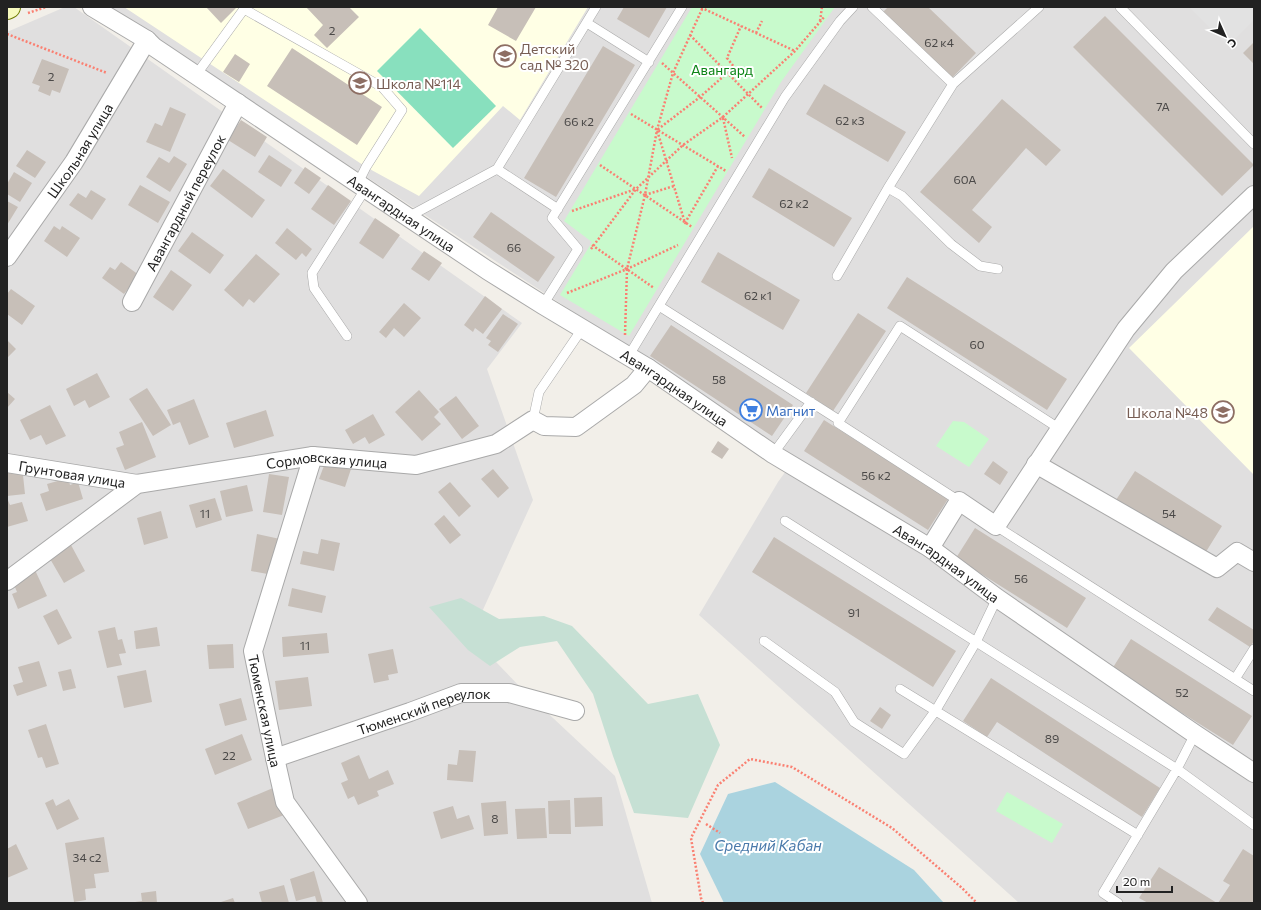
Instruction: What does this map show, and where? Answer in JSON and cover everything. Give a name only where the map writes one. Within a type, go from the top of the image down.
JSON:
[{"type":"street","name":"Авангардная улица","points":[[92,7],[147,40],[154,47],[487,270],[582,329],[627,349],[648,368],[773,454],[930,548],[997,598],[1254,773]]},
{"type":"street","name":"Школьная улица","points":[[7,257],[74,162],[147,40]]},
{"type":"street","name":"Авангардный переулок","points":[[132,302],[238,103]]},
{"type":"street","points":[[930,548],[959,501],[996,526],[1126,329],[1174,271],[1254,195]]},
{"type":"street","points":[[533,420],[544,426],[576,427],[634,385],[648,368]]},
{"type":"street","name":"Сормовская улица","points":[[7,581],[137,484],[312,456],[416,465],[496,444],[533,420]]},
{"type":"street","name":"Тюменская улица","points":[[312,456],[253,651],[285,802],[358,903]]},
{"type":"street","name":"Грунтовая улица","points":[[7,463],[137,484]]},
{"type":"street","points":[[1036,464],[1217,568],[1237,552],[1254,562]]},
{"type":"street","name":"Тюменский переулок","points":[[275,758],[461,693],[509,693],[575,711]]},
{"type":"lane","points":[[408,217],[497,169],[596,7]]},
{"type":"lane","points":[[543,305],[578,249],[552,218],[682,7]]},
{"type":"lane","points":[[627,349],[666,295],[785,97],[840,22],[853,7]]},
{"type":"lane","points":[[872,7],[953,84]]},
{"type":"lane","points":[[837,276],[888,188],[953,84],[1039,7]]},
{"type":"lane","points":[[1120,7],[1254,144]]},
{"type":"lane","points":[[196,75],[244,8],[382,87],[402,110],[366,168],[362,186],[312,273],[314,288],[347,336]]},
{"type":"lane","points":[[587,23],[651,58]]},
{"type":"lane","points":[[497,169],[558,209]]},
{"type":"lane","points":[[888,188],[902,196],[951,244],[980,266],[998,269]]},
{"type":"lane","points":[[659,306],[839,420],[838,423],[959,501]]},
{"type":"lane","points":[[839,420],[900,326],[1060,429]]},
{"type":"lane","points":[[533,420],[539,392],[582,329]]},
{"type":"lane","points":[[773,454],[811,402]]},
{"type":"lane","points":[[785,522],[1177,770],[1254,825]]},
{"type":"lane","points":[[996,526],[1254,691]]},
{"type":"lane","points":[[764,641],[835,692],[854,722],[904,754],[936,710],[976,642],[997,598]]},
{"type":"lane","points":[[1235,679],[1254,648]]},
{"type":"lane","points":[[900,688],[1138,834]]},
{"type":"lane","points":[[1118,903],[1103,893],[1177,770],[1195,734]]},
{"type":"path","points":[[627,349],[627,269],[645,195],[657,130],[673,73],[703,7],[795,51]]},
{"type":"path","points":[[820,22],[822,7]]},
{"type":"path","points":[[589,252],[636,189],[683,145],[723,117],[795,51],[828,12]]},
{"type":"path","points":[[756,33],[762,21]]},
{"type":"path","points":[[657,130],[700,97],[734,67],[727,58],[740,26]]},
{"type":"path","points":[[7,34],[124,79]]},
{"type":"path","points":[[690,35],[772,118]]},
{"type":"path","points":[[651,58],[673,73],[756,146]]},
{"type":"path","points":[[620,107],[737,178]]},
{"type":"path","points":[[723,117],[737,178]]},
{"type":"path","points":[[657,130],[685,223]]},
{"type":"path","points":[[589,158],[702,234]]},
{"type":"path","points":[[685,223],[718,166]]},
{"type":"path","points":[[645,195],[674,186]]},
{"type":"path","points":[[552,218],[636,189]]},
{"type":"path","points":[[561,296],[627,269],[702,234]]},
{"type":"path","points":[[588,242],[666,295]]},
{"type":"path","points":[[703,903],[691,838],[718,785],[750,759],[792,767],[892,828],[962,888],[977,903]]},
{"type":"path","points":[[706,824],[720,833]]},
{"type":"shaded area","points":[[65,7],[74,7],[522,323],[487,369],[533,500],[471,636],[522,689],[615,776],[652,903],[7,903],[7,32]]},
{"type":"shaded area","points":[[106,7],[1254,7],[1254,903],[1019,903],[699,615],[778,482],[796,457]]},
{"type":"shaded area","name":"Школа №114","points":[[124,7],[588,7],[520,120],[503,106],[419,196],[366,167]]},
{"type":"shaded area","points":[[1189,7],[1254,7],[1254,20],[1228,46]]},
{"type":"shaded area","name":"Школа №48","points":[[1254,226],[1254,475],[1129,348]]},
{"type":"shaded area","points":[[461,598],[499,619],[544,616],[572,626],[648,704],[698,694],[720,745],[688,818],[634,813],[613,756],[593,694],[557,641],[520,647],[490,666],[468,650],[429,607]]},
{"type":"green space","name":"Авангард","points":[[692,7],[835,7],[781,82],[629,336],[560,295],[592,242],[564,221]]},
{"type":"green space","points":[[420,28],[496,106],[453,148],[377,71]]},
{"type":"green space","points":[[953,421],[964,422],[989,439],[969,467],[936,446]]},
{"type":"green space","points":[[1007,792],[1063,824],[1052,843],[996,811]]},
{"type":"water","name":"Средний Кабан","points":[[775,782],[914,870],[944,903],[724,903],[700,854],[728,794]]},
{"type":"building","points":[[206,7],[237,7],[221,23]]},
{"type":"building","points":[[306,7],[349,7],[359,17],[327,48],[314,35],[323,25]]},
{"type":"building","points":[[498,7],[536,7],[516,41],[488,25]]},
{"type":"building","points":[[624,7],[667,7],[649,38],[617,19]]},
{"type":"building","points":[[888,7],[928,7],[976,53],[951,79],[882,13]]},
{"type":"building","points":[[1105,16],[1254,165],[1222,196],[1073,47]]},
{"type":"building","points":[[1254,42],[1254,64],[1243,53]]},
{"type":"building","points":[[603,46],[635,65],[556,197],[524,178]]},
{"type":"building","points":[[292,48],[382,107],[357,145],[267,86]]},
{"type":"building","points":[[235,54],[250,64],[239,82],[223,72]]},
{"type":"building","points":[[42,59],[69,69],[60,93],[52,90],[50,96],[38,91],[40,86],[32,83]]},
{"type":"building","points":[[824,84],[906,132],[888,162],[806,114]]},
{"type":"building","points":[[1002,99],[1061,150],[1046,166],[1026,148],[972,210],[992,227],[979,243],[920,192]]},
{"type":"building","points":[[170,107],[186,114],[170,152],[146,142],[155,123],[162,126]]},
{"type":"building","points":[[241,120],[267,137],[255,157],[228,140]]},
{"type":"building","points":[[27,150],[46,162],[35,178],[16,166]]},
{"type":"building","points":[[269,155],[292,170],[281,187],[258,172]]},
{"type":"building","points":[[174,156],[187,164],[170,192],[146,177],[159,157],[169,163]]},
{"type":"building","points":[[305,167],[321,178],[309,194],[294,183]]},
{"type":"building","points":[[769,168],[852,218],[834,247],[752,197]]},
{"type":"building","points":[[223,169],[265,200],[252,218],[210,186]]},
{"type":"building","points":[[14,172],[32,183],[20,202],[7,194],[7,184]]},
{"type":"building","points":[[140,185],[170,202],[158,223],[128,205]]},
{"type":"building","points":[[328,185],[351,201],[334,225],[311,209]]},
{"type":"building","points":[[91,190],[106,199],[92,220],[69,205],[78,193],[86,198]]},
{"type":"building","points":[[7,201],[18,207],[7,225]]},
{"type":"building","points":[[491,212],[555,257],[538,282],[473,237]]},
{"type":"building","points":[[375,218],[400,235],[383,259],[359,243]]},
{"type":"building","points":[[54,226],[60,230],[62,226],[80,238],[67,257],[44,241]]},
{"type":"building","points":[[287,228],[312,249],[306,257],[302,253],[296,260],[275,243]]},
{"type":"building","points":[[192,232],[224,255],[210,274],[178,251]]},
{"type":"building","points":[[424,251],[442,263],[429,281],[411,269]]},
{"type":"building","points":[[718,252],[800,300],[783,330],[701,282]]},
{"type":"building","points":[[256,254],[280,274],[254,303],[249,299],[243,307],[224,290]]},
{"type":"building","points":[[121,262],[139,275],[124,294],[102,278],[110,267],[115,270]]},
{"type":"building","points":[[171,270],[192,285],[173,311],[153,297]]},
{"type":"building","points":[[907,277],[1067,379],[1047,410],[887,308]]},
{"type":"building","points":[[11,289],[35,306],[22,325],[7,314],[7,294]]},
{"type":"building","points":[[485,296],[502,309],[483,334],[475,328],[473,332],[464,325]]},
{"type":"building","points":[[404,303],[421,318],[404,337],[394,328],[386,338],[379,332]]},
{"type":"building","points":[[858,313],[886,331],[833,411],[806,393]]},
{"type":"building","points":[[503,314],[518,324],[498,352],[488,345],[491,341],[486,338]]},
{"type":"building","points":[[671,325],[793,405],[772,436],[650,356]]},
{"type":"building","points":[[7,340],[16,349],[7,358]]},
{"type":"building","points":[[97,373],[110,397],[89,408],[85,400],[74,406],[66,389]]},
{"type":"building","points":[[147,388],[171,425],[153,436],[129,399]]},
{"type":"building","points":[[419,390],[439,412],[434,417],[441,424],[422,441],[395,412]]},
{"type":"building","points":[[7,392],[15,399],[7,408]]},
{"type":"building","points":[[456,396],[479,426],[462,439],[439,409]]},
{"type":"building","points":[[194,399],[209,437],[189,445],[180,422],[173,425],[167,410]]},
{"type":"building","points":[[50,405],[66,436],[46,445],[41,435],[30,440],[20,420]]},
{"type":"building","points":[[266,410],[274,436],[234,448],[226,423]]},
{"type":"building","points":[[373,414],[385,435],[369,444],[365,437],[353,444],[345,430]]},
{"type":"building","points":[[824,420],[948,499],[928,530],[804,451]]},
{"type":"building","points":[[142,422],[156,457],[125,470],[116,448],[124,445],[119,432]]},
{"type":"building","points":[[718,441],[729,449],[722,459],[711,452]]},
{"type":"building","points":[[993,461],[1008,472],[1000,485],[984,474]]},
{"type":"building","points":[[325,463],[352,466],[345,487],[319,479]]},
{"type":"building","points":[[22,466],[25,494],[7,496],[7,468]]},
{"type":"building","points":[[493,469],[509,488],[498,498],[481,479]]},
{"type":"building","points":[[1135,471],[1222,526],[1204,555],[1116,500]]},
{"type":"building","points":[[269,474],[289,477],[282,515],[263,512]]},
{"type":"building","points":[[68,478],[70,485],[78,482],[83,499],[46,511],[40,494],[49,491],[47,484]]},
{"type":"building","points":[[450,482],[471,506],[459,517],[438,492]]},
{"type":"building","points":[[247,485],[253,511],[226,517],[220,491]]},
{"type":"building","points":[[7,498],[10,505],[22,502],[28,521],[7,527]]},
{"type":"building","points":[[215,498],[222,520],[196,528],[189,505]]},
{"type":"building","points":[[161,511],[168,538],[144,545],[137,518]]},
{"type":"building","points":[[444,515],[461,535],[450,544],[434,524]]},
{"type":"building","points":[[975,528],[1086,598],[1067,628],[956,558]]},
{"type":"building","points":[[257,534],[280,539],[273,575],[251,571]]},
{"type":"building","points":[[774,537],[956,651],[933,687],[752,572]]},
{"type":"building","points":[[321,539],[340,543],[334,571],[300,564],[303,551],[318,554]]},
{"type":"building","points":[[71,545],[85,571],[64,583],[49,557]]},
{"type":"building","points":[[35,570],[47,596],[18,609],[12,594],[17,592],[12,580]]},
{"type":"building","points":[[292,588],[326,596],[322,613],[288,606]]},
{"type":"building","points":[[1217,607],[1254,630],[1254,641],[1250,647],[1208,620]]},
{"type":"building","points":[[57,609],[72,638],[58,645],[43,616]]},
{"type":"building","points":[[115,627],[118,640],[122,639],[126,653],[119,654],[122,665],[107,668],[98,631]]},
{"type":"building","points":[[157,627],[160,646],[136,649],[134,631]]},
{"type":"building","points":[[327,633],[329,653],[283,657],[282,637]]},
{"type":"building","points":[[1131,639],[1252,716],[1233,745],[1112,669]]},
{"type":"building","points":[[233,644],[234,668],[209,669],[207,645]]},
{"type":"building","points":[[393,649],[398,673],[388,675],[389,680],[374,683],[368,654]]},
{"type":"building","points":[[39,661],[47,686],[17,696],[13,685],[23,682],[18,667]]},
{"type":"building","points":[[71,669],[76,688],[63,691],[58,672]]},
{"type":"building","points":[[146,670],[152,702],[124,708],[117,676]]},
{"type":"building","points":[[308,677],[312,706],[279,710],[275,681]]},
{"type":"building","points":[[991,678],[1160,788],[1142,817],[997,722],[987,737],[963,721]]},
{"type":"building","points":[[241,698],[247,720],[225,726],[219,704]]},
{"type":"building","points":[[880,707],[891,715],[882,729],[870,721]]},
{"type":"building","points":[[46,724],[59,764],[46,768],[42,757],[38,758],[28,730]]},
{"type":"building","points":[[242,734],[252,760],[215,775],[205,749]]},
{"type":"building","points":[[459,750],[476,751],[473,782],[447,780],[448,764],[457,765]]},
{"type":"building","points":[[359,755],[369,779],[388,770],[394,784],[377,791],[379,796],[358,805],[354,796],[348,799],[341,783],[348,780],[341,763]]},
{"type":"building","points":[[273,788],[284,815],[248,829],[237,803]]},
{"type":"building","points":[[602,797],[603,826],[575,827],[574,798]]},
{"type":"building","points":[[53,799],[56,806],[69,799],[79,819],[57,830],[45,803]]},
{"type":"building","points":[[570,800],[571,834],[549,834],[548,801]]},
{"type":"building","points":[[506,801],[508,834],[484,836],[481,803]]},
{"type":"building","points":[[453,806],[457,819],[469,815],[474,829],[441,839],[433,812]]},
{"type":"building","points":[[545,808],[547,838],[517,839],[515,809]]},
{"type":"building","points":[[104,837],[109,872],[94,874],[96,888],[85,889],[86,900],[74,902],[65,843]]},
{"type":"building","points":[[16,844],[28,869],[7,878],[7,849]]},
{"type":"building","points":[[1243,849],[1254,856],[1254,903],[1218,903],[1230,885],[1223,881]]},
{"type":"building","points":[[1159,867],[1217,903],[1148,903],[1139,898]]},
{"type":"building","points":[[314,871],[323,903],[317,903],[315,896],[296,901],[290,879]]},
{"type":"building","points":[[284,885],[289,903],[262,903],[259,892]]},
{"type":"building","points":[[156,891],[157,903],[135,903],[142,901],[141,893]]},
{"type":"building","points":[[233,898],[235,903],[218,903]]},
{"type":"place","name":"Детский сад № 320","points":[[505,56]]},
{"type":"place","name":"Школа №114","points":[[360,83]]},
{"type":"place","name":"Магнит","points":[[751,410]]},
{"type":"place","name":"Школа №48","points":[[1223,412]]}]
